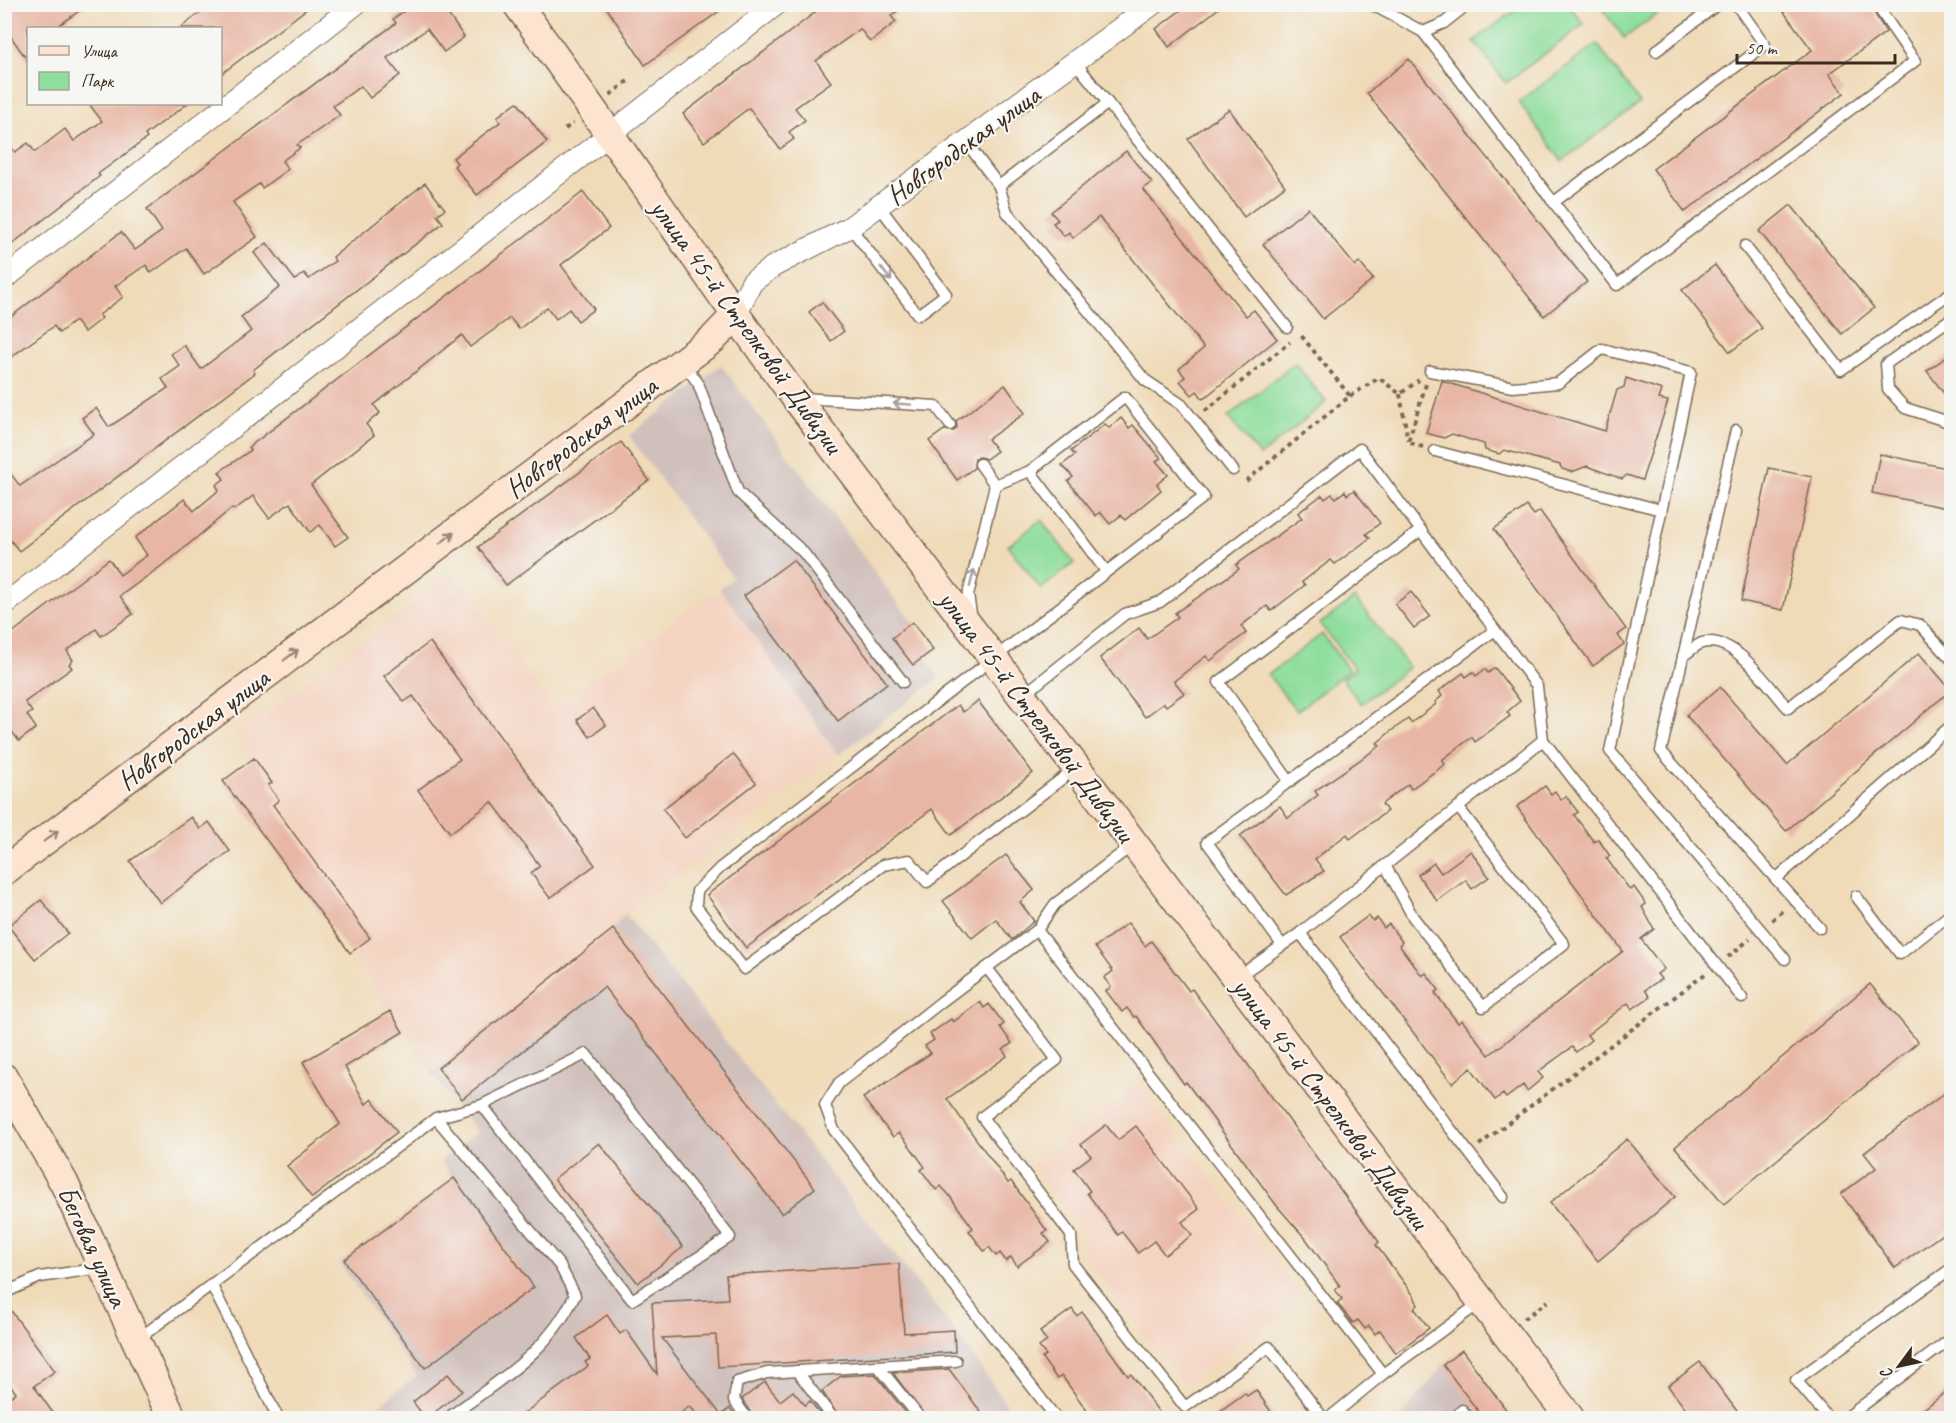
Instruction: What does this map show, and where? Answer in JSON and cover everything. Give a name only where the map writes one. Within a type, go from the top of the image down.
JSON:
[{"type":"main road","name":"улица 45-й Стрелковой Дивизии","points":[[517,4],[611,133],[735,316],[795,397],[1570,1419]]},
{"type":"main road","name":"Новгородская улица","points":[[4,871],[713,339],[735,316]]},
{"type":"main road","name":"Беговая улица","points":[[4,1078],[64,1183],[172,1419]]},
{"type":"street","points":[[4,279],[357,4]]},
{"type":"street","points":[[4,605],[777,4]]},
{"type":"street","name":"Новгородская улица","points":[[735,316],[752,282],[774,266],[850,227],[1153,4]]},
{"type":"lane","points":[[1371,4],[1423,32],[1617,285],[1915,60],[1876,4]]},
{"type":"lane","points":[[1423,32],[1444,23],[1468,4]]},
{"type":"lane","points":[[1656,51],[1718,4]]},
{"type":"lane","points":[[1554,202],[1765,45],[1736,4]]},
{"type":"lane","points":[[1075,62],[1287,327]]},
{"type":"lane","points":[[999,186],[1107,103]]},
{"type":"lane","points":[[966,142],[999,186],[1007,212],[1145,380],[1182,405],[1233,470]]},
{"type":"lane","points":[[850,227],[918,315],[946,294],[879,206]]},
{"type":"lane","points":[[1745,246],[1842,370],[1952,292]]},
{"type":"lane","points":[[1952,318],[1886,364],[1888,388],[1905,408],[1952,423]]},
{"type":"lane","points":[[1430,371],[1513,387],[1558,383],[1602,349],[1691,372],[1610,751],[1785,959]]},
{"type":"lane","points":[[682,361],[698,383],[738,492],[803,552],[903,682]]},
{"type":"lane","points":[[795,397],[936,406],[951,425]]},
{"type":"lane","points":[[995,485],[1030,471],[1125,397],[1204,497],[994,660],[793,809],[720,867],[697,891],[696,906],[744,969],[883,865],[909,860],[927,882],[1077,768]]},
{"type":"lane","points":[[1736,430],[1661,751],[1820,928]]},
{"type":"lane","points":[[1022,696],[1125,614],[1160,602],[1360,449],[1537,686],[1543,741],[1742,998]]},
{"type":"lane","points":[[1435,452],[1661,510]]},
{"type":"lane","points":[[976,635],[968,595],[995,485],[980,464]]},
{"type":"lane","points":[[1030,471],[1106,571]]},
{"type":"lane","points":[[1290,782],[1219,681],[1421,530]]},
{"type":"lane","points":[[1683,656],[1701,643],[1717,642],[1733,647],[1788,708],[1901,620],[1920,625],[1952,660]]},
{"type":"lane","points":[[1282,945],[1207,842],[1495,630]]},
{"type":"lane","points":[[1776,879],[1952,725]]},
{"type":"lane","points":[[1236,978],[1300,933],[1543,741]]},
{"type":"lane","points":[[1385,865],[1413,917],[1483,1007],[1564,944],[1458,807]]},
{"type":"lane","points":[[1056,1419],[834,1130],[825,1105],[839,1083],[1037,930],[1055,904],[1134,844]]},
{"type":"lane","points":[[1856,896],[1900,954],[1952,913]]},
{"type":"lane","points":[[1037,930],[1383,1374]]},
{"type":"lane","points":[[1300,933],[1503,1197]]},
{"type":"lane","points":[[987,968],[1057,1060],[982,1118],[1071,1235],[1073,1264],[1185,1407],[1269,1347],[1323,1419]]},
{"type":"lane","points":[[137,1340],[436,1118],[483,1105],[586,1054],[730,1237],[632,1300],[483,1105]]},
{"type":"lane","points":[[436,1118],[560,1266],[575,1295],[563,1320],[541,1348],[448,1419]]},
{"type":"lane","points":[[4,1293],[40,1277],[103,1267]]},
{"type":"lane","points":[[1828,1419],[1796,1380],[1952,1268]]},
{"type":"lane","points":[[211,1284],[278,1419]]},
{"type":"lane","points":[[1329,1419],[1383,1374],[1481,1301]]},
{"type":"lane","points":[[1846,1419],[1952,1338]]},
{"type":"lane","points":[[747,1419],[734,1400],[737,1382],[767,1373],[956,1361]]},
{"type":"lane","points":[[878,1366],[920,1419]]},
{"type":"lane","points":[[796,1371],[833,1419]]},
{"type":"lane","points":[[1455,1419],[1462,1410],[1469,1419]]},
{"type":"path","points":[[1194,420],[1300,334],[1350,396]]},
{"type":"path","points":[[1400,394],[1430,371]]},
{"type":"path","points":[[1408,442],[1430,371]]},
{"type":"path","points":[[1233,470],[1244,482],[1350,396],[1379,378],[1400,394],[1408,442]]},
{"type":"path","points":[[1408,442],[1435,452]]},
{"type":"path","points":[[1469,1152],[1717,965],[1795,900]]},
{"type":"path","points":[[1523,1319],[1548,1301]]},
{"type":"shaded area","points":[[721,365],[933,650],[925,657],[940,677],[838,755],[720,588],[733,578],[629,436]]},
{"type":"shaded area","points":[[454,573],[553,709],[720,588],[838,755],[625,914],[613,929],[431,1073],[350,953],[370,938],[273,805],[279,800],[268,785],[271,782],[236,734]]},
{"type":"shaded area","points":[[625,914],[954,1330],[1016,1418],[361,1418],[417,1376],[340,1263],[453,1179],[441,1160],[477,1132],[431,1073],[613,929]]},
{"type":"shaded area","points":[[1138,1084],[1301,1297],[1184,1385],[1086,1259],[1086,1236],[1031,1165]]},
{"type":"shaded area","points":[[1462,1350],[1513,1418],[1400,1418],[1443,1365]]},
{"type":"green space","points":[[1522,5],[1569,5],[1584,24],[1506,83],[1474,41]]},
{"type":"green space","points":[[1599,5],[1670,5],[1624,38]]},
{"type":"green space","points":[[1597,44],[1640,103],[1562,161],[1519,102]]},
{"type":"green space","points":[[1295,363],[1326,402],[1260,456],[1228,417]]},
{"type":"green space","points":[[1041,520],[1074,563],[1041,589],[1008,546]]},
{"type":"green space","points":[[1355,598],[1409,667],[1361,704],[1342,679],[1355,669],[1320,624]]},
{"type":"green space","points":[[1322,634],[1349,670],[1297,711],[1268,675]]},
{"type":"building","points":[[4,4],[89,4],[56,27],[27,27],[27,60],[4,27]]},
{"type":"building","points":[[212,4],[226,4],[231,12],[241,4],[313,4],[222,73],[222,27],[181,27]]},
{"type":"building","points":[[414,4],[441,4],[464,37],[444,52],[427,29],[387,58],[400,75],[370,98],[361,86],[333,106],[340,115],[297,145],[300,148],[282,161],[288,169],[262,188],[259,184],[233,202],[257,237],[204,274],[186,248],[151,273],[146,265],[115,286],[123,297],[99,315],[102,318],[84,332],[75,321],[59,333],[54,326],[4,362],[4,322],[121,232],[135,250],[162,231],[147,209],[396,23],[393,19]]},
{"type":"building","points":[[604,4],[729,4],[645,65]]},
{"type":"building","points":[[826,4],[907,4],[891,16],[896,22],[870,42],[860,29],[816,61],[831,82],[795,108],[805,120],[789,132],[794,139],[780,149],[749,108],[704,142],[683,114]]},
{"type":"building","points":[[1189,4],[1224,4],[1169,47],[1156,29]]},
{"type":"building","points":[[1778,4],[1869,4],[1886,32],[1829,74],[1844,93],[1685,212],[1653,169],[1812,50]]},
{"type":"building","points":[[1409,59],[1587,282],[1544,316],[1367,93]]},
{"type":"building","points":[[517,102],[547,142],[477,195],[454,166],[457,163],[453,158],[500,122],[497,117]]},
{"type":"building","points":[[90,105],[186,105],[145,135],[147,138],[98,174],[100,176],[12,244],[4,235],[4,138],[15,152],[28,143],[35,152],[65,129],[74,141],[102,121]]},
{"type":"building","points":[[1229,109],[1285,186],[1244,217],[1188,139]]},
{"type":"building","points":[[1126,151],[1152,183],[1143,189],[1246,316],[1254,310],[1277,339],[1203,399],[1197,391],[1192,395],[1180,381],[1185,377],[1179,369],[1204,348],[1099,217],[1073,238],[1069,232],[1064,236],[1053,223],[1058,220],[1051,212]]},
{"type":"building","points":[[425,183],[445,209],[437,215],[443,223],[253,370],[255,373],[19,551],[4,532],[4,465],[20,486],[94,434],[82,418],[96,408],[109,427],[168,388],[162,379],[180,366],[171,354],[184,345],[201,369],[251,331],[241,317],[280,287],[254,253],[267,243],[295,280],[304,273],[309,279],[335,261],[333,257]]},
{"type":"building","points":[[583,192],[609,228],[561,265],[594,309],[578,321],[569,309],[556,319],[547,307],[519,329],[510,318],[470,347],[462,335],[374,405],[380,413],[366,424],[374,435],[311,485],[348,537],[335,546],[320,525],[310,532],[290,503],[269,518],[253,496],[234,510],[232,508],[171,559],[120,596],[133,614],[101,636],[96,629],[67,651],[73,660],[69,664],[72,668],[25,702],[32,712],[27,715],[36,728],[19,741],[4,721],[4,639],[109,559],[120,575],[147,555],[135,538],[184,499],[194,511],[219,490],[216,485],[224,479],[219,472],[251,450],[249,447]]},
{"type":"building","points":[[1791,205],[1874,308],[1842,334],[1759,231]]},
{"type":"building","points":[[1308,208],[1355,266],[1359,262],[1373,279],[1323,319],[1263,244]]},
{"type":"building","points":[[1715,265],[1762,328],[1730,352],[1682,290]]},
{"type":"building","points":[[822,302],[844,331],[831,341],[809,312]]},
{"type":"building","points":[[1952,353],[1952,404],[1927,371]]},
{"type":"building","points":[[1626,378],[1662,390],[1659,399],[1668,401],[1642,480],[1627,475],[1622,479],[1587,466],[1572,472],[1562,469],[1560,465],[1504,450],[1499,454],[1485,450],[1484,444],[1452,434],[1444,438],[1426,433],[1442,381],[1605,431],[1617,390],[1624,387]]},
{"type":"building","points":[[1005,385],[1025,413],[988,439],[997,451],[986,459],[975,458],[974,468],[957,480],[929,441],[944,430],[954,431],[957,427],[956,421]]},
{"type":"building","points":[[1121,418],[1129,428],[1133,425],[1161,458],[1156,461],[1168,475],[1157,484],[1161,490],[1125,520],[1121,515],[1110,524],[1100,512],[1096,516],[1068,481],[1073,477],[1062,465],[1075,455],[1071,451],[1105,424],[1109,428]]},
{"type":"building","points":[[621,442],[649,480],[506,585],[478,547]]},
{"type":"building","points":[[1880,454],[1952,469],[1952,509],[1872,493]]},
{"type":"building","points":[[1769,468],[1812,477],[1783,610],[1741,601]]},
{"type":"building","points":[[1354,490],[1380,523],[1366,534],[1370,538],[1335,564],[1331,560],[1302,582],[1305,585],[1271,611],[1267,606],[1241,626],[1246,633],[1210,661],[1206,656],[1174,681],[1184,693],[1166,706],[1164,703],[1145,717],[1100,658],[1139,628],[1147,639],[1178,617],[1175,613],[1239,569],[1236,565],[1302,518],[1298,513],[1322,495],[1325,499],[1332,494],[1336,498],[1345,491],[1347,495]]},
{"type":"building","points":[[1527,506],[1534,515],[1540,511],[1626,629],[1618,635],[1624,644],[1593,666],[1494,529]]},
{"type":"building","points":[[793,560],[887,683],[838,721],[744,596]]},
{"type":"building","points":[[1411,592],[1430,616],[1414,628],[1395,604]]},
{"type":"building","points":[[912,622],[933,650],[913,665],[892,638]]},
{"type":"building","points":[[430,642],[595,865],[550,898],[531,873],[540,866],[492,802],[450,833],[418,790],[460,759],[413,696],[404,702],[384,676]]},
{"type":"building","points":[[1919,653],[1951,690],[1786,831],[1686,715],[1720,687],[1787,765]]},
{"type":"building","points":[[1495,668],[1520,701],[1507,712],[1510,716],[1475,742],[1472,737],[1442,760],[1445,764],[1411,789],[1408,784],[1382,804],[1387,811],[1350,839],[1347,834],[1315,859],[1324,871],[1286,895],[1240,836],[1280,806],[1288,818],[1318,795],[1315,791],[1380,746],[1377,743],[1391,731],[1408,719],[1411,723],[1436,704],[1435,702],[1442,696],[1439,691],[1463,673],[1466,677],[1473,672],[1476,676],[1485,669],[1488,673]]},
{"type":"building","points":[[978,701],[1033,773],[951,835],[932,809],[746,948],[707,895],[958,705],[963,712]]},
{"type":"building","points":[[593,708],[606,725],[590,737],[577,720]]},
{"type":"building","points":[[733,754],[756,783],[685,838],[663,809]]},
{"type":"building","points":[[254,758],[272,783],[268,785],[279,800],[273,805],[370,938],[350,953],[223,781]]},
{"type":"building","points":[[1545,786],[1551,794],[1555,791],[1561,800],[1566,796],[1578,812],[1574,815],[1594,842],[1598,839],[1610,856],[1606,858],[1630,890],[1634,887],[1646,904],[1642,907],[1654,929],[1641,939],[1664,969],[1657,974],[1661,979],[1645,990],[1650,997],[1632,1009],[1628,1003],[1587,1035],[1591,1040],[1576,1052],[1572,1047],[1538,1072],[1543,1078],[1527,1091],[1523,1085],[1506,1098],[1503,1094],[1495,1100],[1471,1068],[1452,1083],[1340,937],[1368,916],[1373,921],[1377,918],[1384,928],[1389,924],[1402,942],[1399,945],[1422,976],[1426,973],[1439,990],[1435,993],[1458,1023],[1462,1020],[1489,1055],[1623,951],[1517,807]]},
{"type":"building","points":[[191,817],[200,829],[209,822],[230,851],[160,903],[130,861]]},
{"type":"building","points":[[1471,851],[1489,877],[1472,889],[1466,880],[1437,901],[1418,875],[1434,863],[1441,873]]},
{"type":"building","points":[[1006,855],[1034,890],[1020,902],[1034,921],[1012,940],[996,919],[972,938],[943,901]]},
{"type":"building","points":[[41,900],[68,933],[35,959],[8,926]]},
{"type":"building","points":[[1128,923],[1145,946],[1151,941],[1189,991],[1192,989],[1379,1242],[1376,1245],[1414,1296],[1418,1305],[1414,1308],[1429,1328],[1396,1353],[1380,1330],[1375,1334],[1369,1326],[1365,1329],[1358,1320],[1353,1323],[1337,1303],[1342,1299],[1335,1290],[1340,1286],[1306,1239],[1277,1206],[1186,1082],[1184,1084],[1136,1016],[1134,1017],[1127,1008],[1122,1012],[1106,991],[1111,987],[1104,978],[1113,971],[1095,947]]},
{"type":"building","points":[[613,929],[815,1188],[782,1214],[604,987],[462,1099],[438,1068]]},
{"type":"building","points":[[1870,984],[1918,1042],[1724,1204],[1675,1147]]},
{"type":"building","points":[[980,1002],[984,1008],[989,1004],[1004,1024],[1000,1027],[1012,1043],[1003,1050],[1007,1056],[947,1099],[1008,1183],[1011,1181],[1047,1231],[1043,1233],[1050,1242],[1017,1266],[1011,1257],[1006,1261],[1000,1253],[996,1256],[989,1247],[984,1251],[969,1231],[973,1228],[949,1195],[941,1186],[936,1190],[921,1170],[925,1167],[906,1141],[899,1133],[893,1137],[863,1098],[931,1053],[925,1046],[934,1040],[930,1034],[951,1019],[953,1022]]},
{"type":"building","points":[[390,1011],[403,1032],[345,1067],[366,1104],[372,1099],[397,1132],[312,1198],[287,1166],[340,1124],[303,1062]]},
{"type":"building","points":[[1952,1088],[1952,1227],[1895,1268],[1841,1194],[1876,1168],[1864,1153]]},
{"type":"building","points":[[1106,1125],[1118,1140],[1136,1126],[1199,1209],[1182,1222],[1192,1235],[1165,1255],[1154,1241],[1138,1253],[1122,1232],[1118,1235],[1087,1193],[1090,1191],[1074,1169],[1091,1156],[1081,1144]]},
{"type":"building","points":[[1627,1139],[1675,1197],[1598,1261],[1550,1203]]},
{"type":"building","points":[[599,1143],[683,1247],[638,1283],[554,1179]]},
{"type":"building","points":[[454,1178],[534,1287],[425,1368],[344,1260]]},
{"type":"building","points":[[899,1264],[904,1333],[954,1330],[955,1352],[718,1367],[716,1335],[662,1338],[721,1415],[730,1408],[738,1419],[700,1419],[690,1406],[673,1419],[516,1419],[588,1366],[585,1362],[590,1359],[576,1338],[607,1315],[620,1334],[626,1330],[657,1374],[652,1303],[728,1299],[726,1275]]},
{"type":"building","points":[[4,1301],[55,1371],[34,1386],[57,1419],[4,1419],[4,1401],[16,1393],[4,1376]]},
{"type":"building","points":[[1072,1309],[1077,1316],[1082,1312],[1128,1376],[1131,1374],[1164,1419],[1093,1419],[1062,1376],[1057,1379],[1042,1358],[1046,1355],[1039,1347],[1047,1341],[1040,1332]]},
{"type":"building","points":[[1462,1350],[1513,1419],[1484,1419],[1443,1365]]},
{"type":"building","points":[[1700,1362],[1743,1419],[1693,1419],[1668,1386]]},
{"type":"building","points":[[949,1369],[986,1419],[927,1419],[893,1373]]},
{"type":"building","points":[[448,1374],[462,1391],[426,1419],[413,1402]]},
{"type":"building","points":[[875,1374],[911,1419],[840,1419],[822,1391],[841,1376]]},
{"type":"building","points":[[765,1382],[780,1401],[793,1391],[805,1405],[810,1401],[824,1419],[754,1419],[742,1399]]},
{"type":"building","points":[[1952,1387],[1952,1419],[1911,1419]]},
{"type":"building","points":[[1256,1390],[1276,1419],[1209,1419],[1245,1393],[1247,1396]]}]
